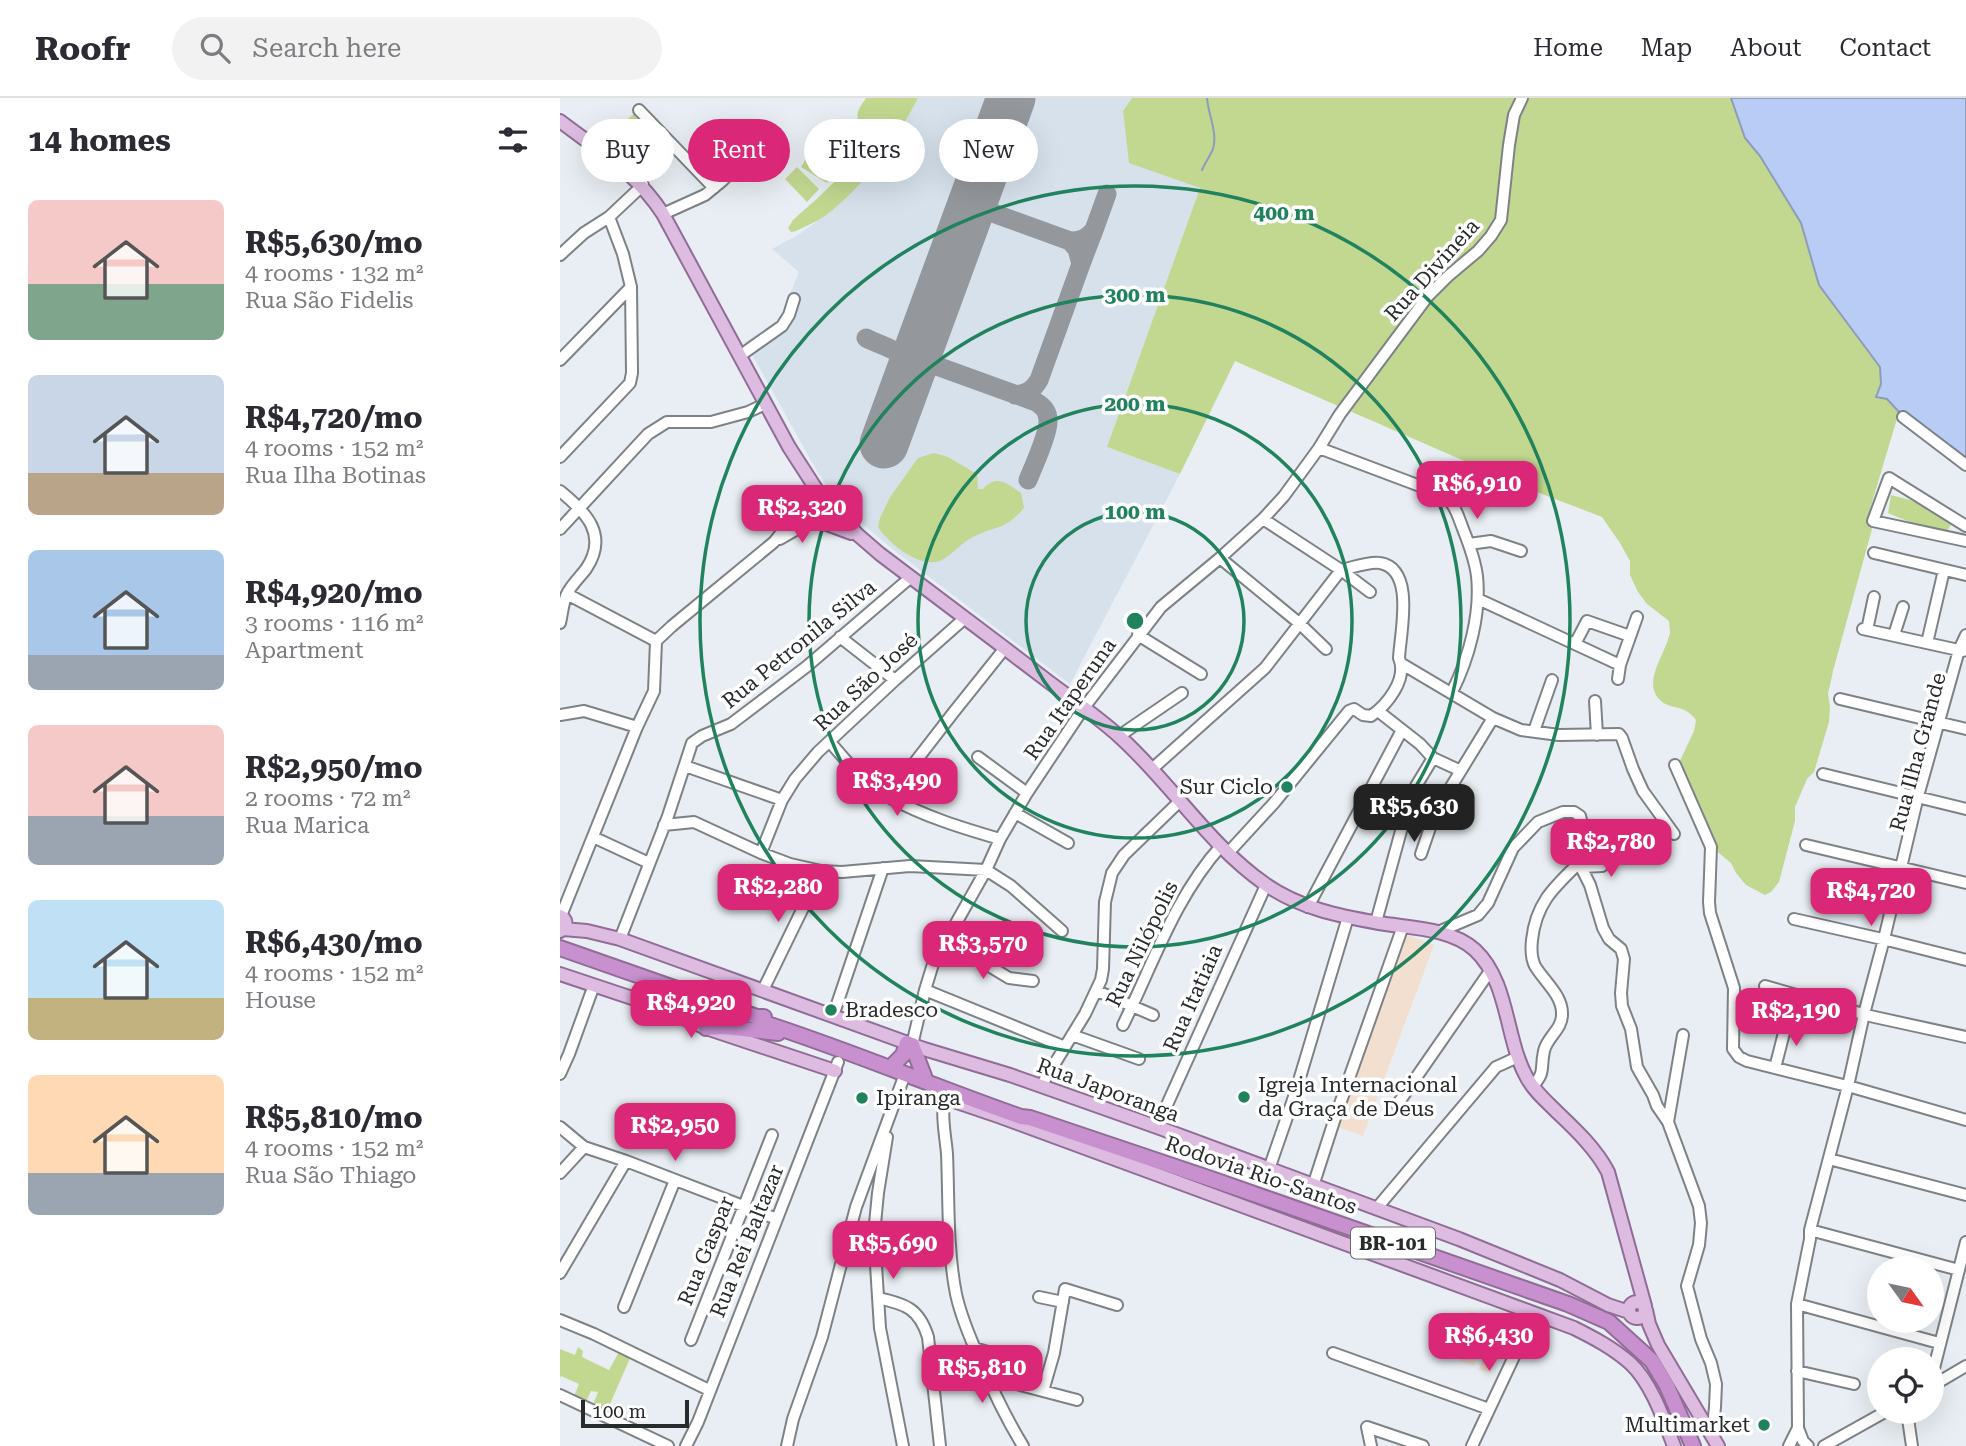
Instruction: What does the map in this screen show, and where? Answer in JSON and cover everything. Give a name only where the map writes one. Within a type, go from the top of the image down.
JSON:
[{"type":"highway","name":"Rodovia Rio-Santos","points":[[560,948],[757,1017],[769,1018],[894,1064],[923,1078],[1022,1111],[1030,1118]]},
{"type":"highway","name":"Rodovia Rio-Santos","points":[[757,1017],[764,1023],[822,1042],[839,1060],[904,1079],[923,1078],[947,1095],[1030,1118],[1568,1304],[1609,1322],[1652,1361],[1667,1387],[1693,1446]]},
{"type":"highway","points":[[706,1028],[726,1027],[804,1036]]},
{"type":"highway","points":[[894,1064],[915,1049],[923,1078]]},
{"type":"main road","points":[[560,121],[643,185],[663,214],[793,454],[823,498],[858,536],[1119,736],[1224,849],[1266,885],[1308,906],[1348,917],[1438,932],[1467,944],[1482,958],[1497,988],[1527,1078],[1598,1154],[1608,1172],[1640,1288],[1637,1309],[1715,1440]]},
{"type":"main road","points":[[793,454],[803,485],[802,513],[808,519],[858,536]]},
{"type":"main road","points":[[801,501],[811,493],[823,498]]},
{"type":"main road","points":[[815,520],[825,513],[823,498]]},
{"type":"main road","name":"Rua Japoranga","points":[[562,922],[620,939],[763,990],[915,1049],[1041,1086],[1157,1127],[1560,1279],[1608,1305],[1637,1309]]},
{"type":"main road","points":[[560,974],[659,1007],[706,1028],[839,1060]]},
{"type":"main road","points":[[947,1095],[1574,1328],[1597,1339],[1633,1366],[1649,1390],[1674,1446]]},
{"type":"street","name":"Rua Divineia","points":[[1319,448],[1347,404],[1428,296],[1478,251],[1501,220],[1514,114],[1522,98]]},
{"type":"street","points":[[639,110],[714,188]]},
{"type":"street","points":[[663,214],[705,194],[721,182]]},
{"type":"street","points":[[562,249],[609,217],[643,185]]},
{"type":"street","points":[[560,457],[630,383],[631,286],[609,217]]},
{"type":"street","points":[[560,360],[631,286]]},
{"type":"street","points":[[741,355],[782,326],[794,299]]},
{"type":"street","points":[[560,529],[648,433],[667,422],[711,422],[748,412],[765,404]]},
{"type":"street","points":[[1903,417],[1966,465]]},
{"type":"street","name":"Rua Itaperuna","points":[[915,1049],[925,990],[933,964],[1015,813],[1083,709],[1161,607],[1263,519],[1284,496],[1319,448]]},
{"type":"street","points":[[1319,448],[1444,495],[1453,503],[1477,574],[1478,599],[1464,662],[1452,692]]},
{"type":"street","points":[[1966,526],[1889,478],[1873,521],[1966,541]]},
{"type":"street","points":[[560,491],[580,507],[592,528],[596,547],[591,561],[567,594],[560,622]]},
{"type":"street","points":[[774,542],[796,514],[801,501]]},
{"type":"street","points":[[1263,519],[1370,592]]},
{"type":"street","points":[[562,922],[593,837],[654,691],[656,640],[774,542],[815,520]]},
{"type":"street","points":[[1469,544],[1491,541],[1521,551]]},
{"type":"street","points":[[1874,553],[1966,575]]},
{"type":"street","points":[[1220,558],[1326,649]]},
{"type":"street","points":[[1152,769],[1265,668],[1341,570],[1380,563],[1392,568],[1404,593],[1399,658],[1402,664],[1508,725],[1559,735],[1619,734],[1643,791],[1674,834]]},
{"type":"street","points":[[1927,643],[1944,570]]},
{"type":"street","name":"Rua Petronila Silva","points":[[620,939],[692,743],[731,724],[806,667],[911,577]]},
{"type":"street","points":[[567,594],[656,640]]},
{"type":"street","points":[[1874,597],[1865,629],[1964,651]]},
{"type":"street","points":[[1478,599],[1620,665]]},
{"type":"street","points":[[1895,635],[1903,607]]},
{"type":"street","points":[[1618,679],[1620,665],[1637,617]]},
{"type":"street","name":"Rua São José","points":[[761,853],[782,800],[795,779],[818,752],[965,618]]},
{"type":"street","points":[[1575,644],[1587,621],[1630,636]]},
{"type":"street","points":[[1138,635],[1201,674]]},
{"type":"street","points":[[840,637],[895,680]]},
{"type":"street","name":"Rua Ilha Grande","points":[[1789,1446],[1798,1429],[1797,1304],[1812,1234],[1852,1087],[1921,797],[1964,651],[1965,637]]},
{"type":"street","points":[[888,797],[1005,648]]},
{"type":"street","points":[[1402,664],[1395,689],[1378,711],[1420,744],[1433,758],[1459,770]]},
{"type":"street","points":[[1534,731],[1552,680]]},
{"type":"street","points":[[1119,736],[1182,694]]},
{"type":"street","points":[[1840,699],[1966,729]]},
{"type":"street","points":[[1595,701],[1597,734]]},
{"type":"street","name":"Rua Nilópolis","points":[[1123,1026],[1183,897],[1208,860],[1275,803],[1349,711],[1353,709],[1371,716],[1378,711]]},
{"type":"street","points":[[560,715],[584,711],[637,727]]},
{"type":"street","points":[[1422,854],[1435,813],[1493,718]]},
{"type":"street","points":[[1308,906],[1402,730]]},
{"type":"street","points":[[830,742],[854,769],[888,797],[954,825],[1000,839]]},
{"type":"street","points":[[978,757],[1027,793]]},
{"type":"street","points":[[1376,922],[1404,820],[1416,786],[1433,758]]},
{"type":"street","points":[[1675,765],[1711,847],[1710,913],[1734,988],[1733,1049],[1739,1057],[1966,1120]]},
{"type":"street","points":[[685,766],[782,800]]},
{"type":"street","points":[[1823,774],[1966,809]]},
{"type":"street","points":[[1041,1086],[1097,991],[1103,969],[1105,902],[1112,873],[1124,855],[1180,801]]},
{"type":"street","points":[[1438,932],[1478,915],[1488,903],[1513,848],[1538,822],[1563,812],[1574,812],[1580,816],[1582,824],[1577,853],[1603,928],[1609,939],[1621,949],[1624,959],[1622,1006],[1631,1029],[1637,1067],[1668,1122],[1699,1206],[1699,1245],[1687,1286],[1716,1384],[1715,1440]]},
{"type":"street","points":[[1015,813],[1068,843]]},
{"type":"street","points":[[664,825],[694,822],[761,853],[790,864],[821,871],[842,872],[910,866],[986,870],[1012,886],[1062,931]]},
{"type":"street","points":[[593,837],[649,863]]},
{"type":"street","points":[[1806,845],[1966,883]]},
{"type":"street","points":[[1533,1086],[1542,1074],[1544,1052],[1563,1017],[1558,998],[1534,964],[1531,952],[1536,917],[1546,897],[1581,865],[1602,866],[1625,850]]},
{"type":"street","points":[[833,1016],[883,868]]},
{"type":"street","points":[[763,990],[821,871]]},
{"type":"street","name":"Rua Itatiaia","points":[[1157,1127],[1266,885]]},
{"type":"street","points":[[1269,1169],[1295,1094],[1348,917]]},
{"type":"street","points":[[1794,919],[1966,960]]},
{"type":"street","points":[[1313,1186],[1403,926]]},
{"type":"street","points":[[946,940],[1009,978],[1033,981]]},
{"type":"street","points":[[1397,1105],[1490,971]]},
{"type":"street","points":[[560,1074],[594,985]]},
{"type":"street","points":[[1765,986],[1867,1015],[1966,1037]]},
{"type":"street","points":[[925,990],[1065,1047]]},
{"type":"street","points":[[1097,991],[1153,1015]]},
{"type":"street","points":[[1775,1068],[1787,1021]]},
{"type":"street","points":[[1072,1035],[1139,1059]]},
{"type":"street","points":[[1668,1122],[1683,1035]]},
{"type":"street","points":[[1376,1209],[1496,1067],[1518,1057]]},
{"type":"street","name":"Rua Rei Baltazar","points":[[687,1446],[839,1060]]},
{"type":"street","points":[[787,1446],[793,1419],[822,1337],[856,1207],[904,1079]]},
{"type":"street","points":[[947,1095],[944,1126],[951,1259],[956,1295],[964,1326],[996,1399],[1023,1446]]},
{"type":"street","points":[[890,1116],[874,1234],[880,1328],[903,1446]]},
{"type":"street","points":[[560,1127],[584,1147],[777,1219]]},
{"type":"street","name":"Rua Gaspar","points":[[691,1340],[772,1135]]},
{"type":"street","points":[[560,1173],[584,1147]]},
{"type":"street","points":[[1832,1160],[1966,1195]]},
{"type":"street","points":[[560,1273],[626,1161]]},
{"type":"street","points":[[624,1307],[675,1180]]},
{"type":"street","points":[[1812,1234],[1959,1270]]},
{"type":"street","points":[[1938,1347],[1966,1242]]},
{"type":"street","points":[[1043,1391],[1054,1353],[1065,1289],[1116,1305]]},
{"type":"street","points":[[1038,1297],[1063,1302]]},
{"type":"street","points":[[878,1298],[900,1303],[913,1311],[924,1324],[928,1337],[940,1446]]},
{"type":"street","points":[[1797,1304],[1939,1343]]},
{"type":"street","points":[[1472,1446],[1534,1314]]},
{"type":"street","points":[[560,1320],[709,1390]]},
{"type":"street","points":[[974,1348],[1012,1359],[1011,1377],[1020,1385],[1077,1400]]},
{"type":"street","points":[[1334,1353],[1489,1409]]},
{"type":"street","points":[[1944,1379],[1966,1366]]},
{"type":"street","points":[[1797,1371],[1854,1384]]},
{"type":"street","points":[[560,1395],[668,1446]]},
{"type":"street","points":[[1824,1446],[1867,1422]]},
{"type":"street","points":[[1909,1424],[1912,1446]]},
{"type":"street","points":[[1371,1446],[1367,1427],[1423,1446]]},
{"type":"street","points":[[1798,1429],[1808,1446]]},
{"type":"shaded area","points":[[918,98],[1132,98],[1123,111],[1200,188],[1107,447],[1180,474],[1070,684],[895,551],[864,525],[831,491],[818,473],[745,342],[781,317],[799,272],[772,249],[823,217],[861,182],[925,182],[925,119],[906,119]]},
{"type":"shaded area","points":[[1404,934],[1434,945],[1363,1136],[1338,1127]]},
{"type":"shaded area","points":[[1470,1311],[1504,1319],[1502,1323],[1509,1326],[1491,1373],[1479,1370],[1486,1350],[1481,1349],[1474,1366],[1459,1360],[1460,1356],[1454,1354]]},
{"type":"green space","points":[[866,98],[918,98],[906,119],[858,119],[859,108]]},
{"type":"green space","points":[[1132,98],[1731,98],[1745,138],[1760,156],[1801,223],[1819,285],[1880,367],[1885,392],[1899,412],[1870,509],[1869,522],[1872,529],[1833,671],[1828,694],[1829,722],[1814,772],[1807,779],[1795,807],[1795,821],[1779,882],[1771,892],[1765,895],[1746,885],[1731,863],[1714,849],[1678,765],[1694,731],[1696,720],[1687,711],[1663,703],[1654,692],[1654,675],[1668,640],[1669,621],[1647,604],[1638,592],[1630,575],[1630,561],[1602,517],[1524,487],[1235,361],[1180,474],[1107,447],[1200,188],[1129,163],[1123,111]]},
{"type":"green space","points":[[636,112],[642,119],[628,119]]},
{"type":"green space","points":[[797,167],[804,174],[804,182],[812,182],[819,189],[807,202],[788,182],[790,174]]},
{"type":"green space","points":[[861,182],[825,216],[791,232],[788,228],[793,220],[834,183]]},
{"type":"green space","points":[[934,453],[948,457],[977,474],[978,489],[997,481],[1011,486],[1021,493],[1024,508],[1005,524],[973,537],[946,558],[934,562],[906,554],[878,527],[890,497],[918,458]]},
{"type":"green space","points":[[1891,495],[1921,503],[1952,522],[1948,530],[1945,532],[1926,529],[1888,513]]},
{"type":"green space","points":[[578,1347],[583,1351],[582,1357],[609,1370],[620,1350],[631,1356],[606,1413],[592,1407],[598,1392],[591,1391],[585,1404],[573,1399],[579,1384],[561,1376],[560,1378],[560,1349],[575,1355]]},
{"type":"water","points":[[1731,98],[1966,98],[1966,460],[1899,412],[1887,399],[1876,397],[1881,384],[1880,367],[1819,285],[1801,223],[1760,156],[1745,138]]},
{"type":"waterway","points":[[1202,170],[1214,143],[1207,98]]},
{"type":"taxiway","points":[[964,226],[975,215],[990,212],[980,200],[979,186]]},
{"type":"taxiway","points":[[1094,230],[1107,194]]},
{"type":"taxiway","points":[[990,212],[1070,241],[1077,249],[1081,264],[1094,230],[1084,238],[1070,241]]},
{"type":"taxiway","points":[[1015,395],[1029,391],[1039,380],[1081,264]]},
{"type":"taxiway","points":[[866,338],[902,356],[906,361],[908,378]]},
{"type":"taxiway","points":[[922,341],[924,355],[934,365],[922,366]]},
{"type":"taxiway","points":[[934,365],[1036,402],[1045,409],[1048,420],[1046,433],[1028,480]]},
{"type":"runway","points":[[884,444],[1011,98]]},
{"type":"place","name":"Sur Ciclo","points":[[1287,787]]},
{"type":"place","name":"Bradesco","points":[[831,1010]]},
{"type":"place","name":"Igreja Internacional da Graça de Deus","points":[[1244,1097]]},
{"type":"place","name":"Ipiranga","points":[[862,1098]]},
{"type":"place","name":"Multimarket","points":[[1764,1425]]}]
